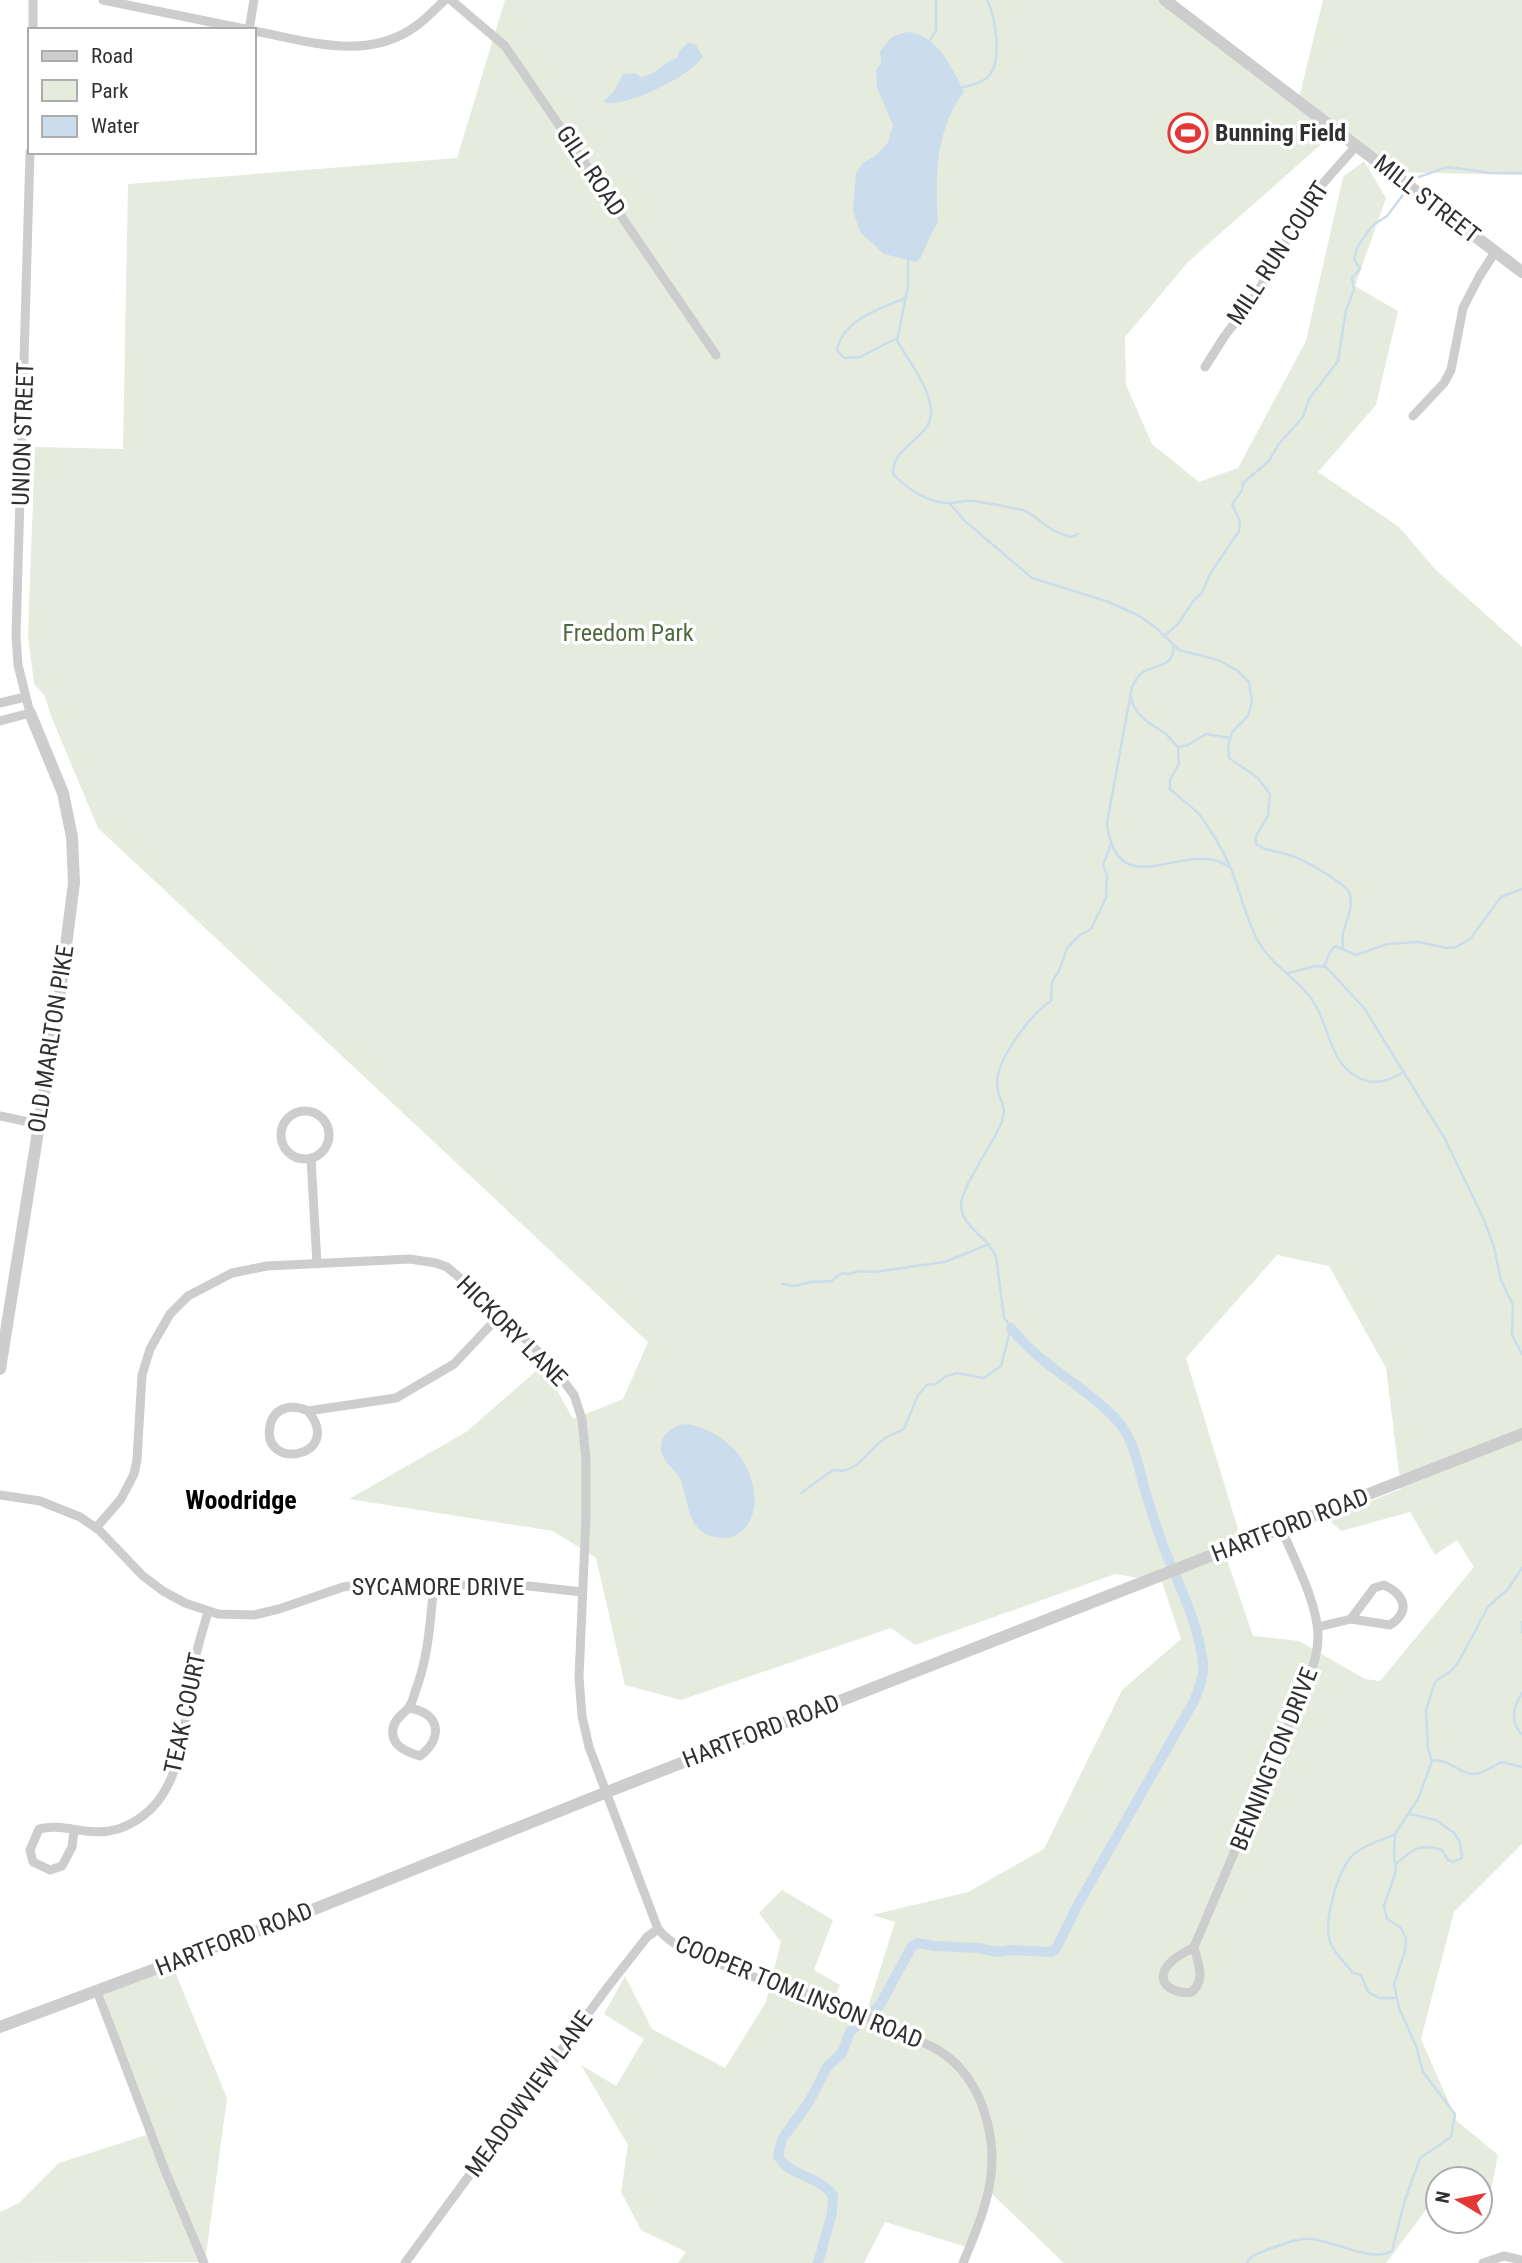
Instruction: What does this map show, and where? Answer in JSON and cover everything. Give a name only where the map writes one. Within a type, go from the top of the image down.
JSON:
[{"type":"street","points":[[33,0],[33,28]]},
{"type":"street","points":[[103,0],[241,28]]},
{"type":"street","points":[[251,28],[254,0]]},
{"type":"street","points":[[256,31],[336,46],[372,45],[406,32],[444,0]]},
{"type":"street","name":"GILL ROAD","points":[[450,0],[505,46],[716,355]]},
{"type":"street","name":"MILL STREET","points":[[1165,0],[1179,5],[1522,272]]},
{"type":"street","name":"MILL RUN COURT","points":[[1205,367],[1256,295],[1310,198],[1357,145]]},
{"type":"street","name":"UNION STREET","points":[[30,154],[16,636],[18,665],[30,713]]},
{"type":"street","points":[[1413,416],[1448,377],[1463,308],[1476,281],[1495,252]]},
{"type":"street","points":[[0,703],[25,697]]},
{"type":"street","points":[[0,721],[30,713]]},
{"type":"street","name":"OLD MARLTON PIKE","points":[[0,1369],[59,1000],[71,908],[74,860],[63,793],[30,713]]},
{"type":"street","points":[[305,1111],[318,1115],[327,1125],[328,1139],[322,1151],[311,1158],[297,1158],[286,1150],[281,1138],[283,1124],[292,1114],[305,1111]]},
{"type":"street","points":[[0,1116],[38,1124]]},
{"type":"street","points":[[311,1158],[317,1264]]},
{"type":"street","name":"HICKORY LANE","points":[[96,1528],[121,1499],[134,1474],[142,1375],[150,1349],[170,1314],[198,1289],[232,1273],[255,1268],[397,1259],[436,1263],[458,1274],[559,1374],[574,1395],[582,1419],[586,1460],[580,1704],[585,1735],[607,1792]]},
{"type":"street","points":[[309,1411],[316,1420],[318,1432],[315,1443],[306,1452],[295,1455],[284,1453],[274,1446],[269,1435],[270,1424],[276,1413],[286,1407],[298,1406],[309,1411],[396,1398],[454,1364],[500,1314]]},
{"type":"street","name":"HARTFORD ROAD","points":[[0,2026],[292,1918],[1522,1434]]},
{"type":"street","name":"SYCAMORE DRIVE","points":[[0,1495],[59,1507],[96,1528],[143,1576],[174,1598],[208,1612],[230,1616],[254,1615],[279,1609],[329,1591],[358,1585],[542,1587],[582,1592]]},
{"type":"street","name":"BENNINGTON DRIVE","points":[[1194,1947],[1308,1679],[1317,1651],[1318,1627],[1310,1598],[1281,1528]]},
{"type":"street","points":[[409,1708],[423,1710],[435,1727],[436,1740],[420,1756],[398,1746],[394,1740],[393,1727],[400,1714],[409,1708],[427,1656],[434,1584]]},
{"type":"street","points":[[1318,1627],[1351,1619],[1390,1625],[1399,1619],[1403,1607],[1401,1598],[1396,1591],[1384,1585],[1374,1588],[1351,1619]]},
{"type":"street","name":"TEAK COURT","points":[[74,1831],[72,1847],[62,1866],[50,1870],[33,1862],[30,1850],[38,1829],[51,1826],[96,1833],[130,1824],[152,1809],[169,1788],[183,1739],[193,1668],[208,1612]]},
{"type":"street","name":"COOPER TOMLINSON ROAD","points":[[607,1792],[658,1929],[663,1936],[687,1950],[750,1976],[849,2008],[940,2051],[956,2064],[972,2086],[984,2112],[992,2161],[989,2188],[963,2263]]},
{"type":"street","name":"MEADOWVIEW LANE","points":[[405,2263],[607,1987],[646,1937],[658,1929]]},
{"type":"street","points":[[1194,1947],[1201,1976],[1198,1987],[1192,1993],[1175,1992],[1163,1978],[1165,1969],[1172,1960],[1194,1947]]},
{"type":"street","points":[[97,1991],[164,2168],[204,2263]]},
{"type":"street","points":[[1483,2263],[1504,2256],[1522,2260]]},
{"type":"green space","name":"Freedom Park","points":[[505,0],[1160,0],[1299,98],[1323,0],[1522,0],[1522,175],[1388,172],[1335,132],[1188,262],[1125,337],[1126,385],[1152,444],[1199,482],[1238,468],[1306,341],[1343,177],[1364,161],[1386,198],[1355,286],[1398,311],[1376,405],[1318,472],[1399,527],[1435,569],[1522,647],[1522,1844],[1454,1912],[1421,2039],[1457,2121],[1498,2155],[1494,2175],[1494,2165],[1424,2165],[1424,2213],[1386,2263],[1064,2263],[991,2193],[970,2248],[885,2222],[864,2263],[678,2263],[686,2252],[641,2230],[621,2192],[628,2145],[581,2065],[616,2086],[644,2039],[604,2014],[625,1976],[652,2029],[725,2068],[766,2002],[781,1942],[759,1913],[782,1890],[833,1920],[814,1970],[840,1985],[832,2004],[865,2017],[895,1922],[872,1915],[968,1892],[1044,1849],[1122,1690],[1181,1639],[1162,1582],[1115,1574],[915,1645],[891,1628],[681,1700],[625,1685],[596,1558],[553,1531],[349,1499],[466,1432],[543,1365],[573,1419],[623,1399],[648,1342],[98,828],[45,696],[34,684],[28,635],[35,447],[123,449],[128,184],[457,158]],"holes":[[[1277,1255],[1329,1266],[1386,1368],[1401,1489],[1327,1518],[1341,1531],[1410,1512],[1435,1555],[1457,1540],[1474,1567],[1380,1681],[1365,1679],[1299,1641],[1253,1636],[1226,1557],[1238,1529],[1186,1358]]]},
{"type":"green space","points":[[173,1967],[227,2098],[205,2262],[0,2263],[0,2212],[19,2203],[59,2163],[149,2134],[103,1992]]},
{"type":"water","points":[[906,32],[926,38],[935,45],[949,63],[964,92],[954,107],[942,139],[937,172],[938,223],[916,262],[884,254],[860,232],[853,211],[856,173],[863,163],[877,155],[888,142],[893,125],[877,88],[876,70],[881,63],[880,51],[892,37]]},
{"type":"water","points":[[688,43],[695,44],[703,56],[686,72],[641,96],[626,101],[603,102],[614,91],[623,74],[635,73],[641,77],[651,74],[677,58],[680,50]]},
{"type":"water","points":[[683,1424],[705,1429],[724,1440],[735,1450],[748,1470],[754,1506],[751,1518],[736,1535],[715,1537],[706,1534],[694,1523],[680,1478],[667,1463],[661,1448],[667,1433]]},
{"type":"waterway","points":[[928,44],[936,30],[936,0]]},
{"type":"waterway","points":[[961,88],[986,79],[994,66],[996,36],[987,0]]},
{"type":"waterway","points":[[1419,177],[1447,167],[1491,173],[1522,173]]},
{"type":"waterway","points":[[1164,636],[1178,624],[1193,601],[1202,593],[1210,574],[1239,531],[1240,521],[1232,504],[1242,490],[1243,483],[1269,461],[1278,445],[1303,417],[1309,399],[1338,361],[1346,310],[1354,290],[1352,278],[1360,269],[1354,259],[1358,246],[1372,226],[1387,216],[1403,195]]},
{"type":"waterway","points":[[908,260],[908,286],[897,341],[923,383],[931,410],[926,428],[898,456],[893,474],[910,489],[932,500],[949,503],[973,501],[1023,510],[1056,532],[1071,537],[1078,534]]},
{"type":"waterway","points":[[897,338],[860,357],[844,358],[837,350],[840,340],[854,323],[874,311],[906,298]]},
{"type":"waterway","points":[[950,504],[966,522],[1032,578],[1106,601],[1138,615],[1179,650],[1218,660],[1238,671],[1249,682],[1252,702],[1248,716],[1232,732],[1228,745],[1229,758],[1258,778],[1270,794],[1268,816],[1256,836],[1256,844],[1306,862],[1347,890],[1351,905],[1343,933],[1343,949]]},
{"type":"waterway","points":[[1173,647],[1168,661],[1143,672],[1132,687],[1107,823],[1113,848],[1125,862],[1139,867],[1194,859],[1212,860],[1229,867]]},
{"type":"waterway","points":[[1131,696],[1139,714],[1166,734],[1178,747],[1179,763],[1170,780],[1170,789],[1199,814],[1210,831],[1230,867],[1257,939],[1270,957],[1310,997],[1340,1062],[1360,1079],[1373,1082],[1386,1081],[1404,1072]]},
{"type":"waterway","points":[[1178,747],[1188,745],[1206,734],[1230,738]]},
{"type":"waterway","points":[[801,1493],[833,1470],[841,1471],[855,1466],[884,1439],[904,1429],[918,1395],[927,1385],[936,1384],[946,1376],[957,1373],[984,1378],[1001,1366],[1011,1328],[1004,1317],[996,1257],[988,1244],[965,1220],[962,1197],[1001,1124],[1004,1112],[997,1083],[1003,1061],[1017,1037],[1051,1001],[1052,982],[1067,948],[1091,929],[1106,898],[1107,875],[1103,865],[1111,844]]},
{"type":"waterway","points":[[1324,966],[1335,946],[1356,955],[1387,944],[1419,942],[1446,948],[1456,947],[1470,939],[1501,897],[1522,889]]},
{"type":"waterway","points":[[1288,973],[1316,966],[1326,967],[1364,1008],[1445,1139],[1494,1247],[1501,1280],[1513,1305],[1512,1335],[1522,1354]]},
{"type":"waterway","points":[[782,1284],[795,1286],[831,1281],[842,1273],[874,1272],[945,1262],[989,1244]]},
{"type":"waterway","points":[[818,2263],[832,2213],[833,2196],[820,2184],[789,2168],[778,2156],[782,2139],[809,2102],[827,2067],[842,2053],[850,2032],[880,2005],[912,1946],[917,1943],[997,1952],[1051,1952],[1056,1949],[1077,1906],[1194,1701],[1202,1679],[1203,1665],[1198,1635],[1161,1541],[1127,1434],[1103,1407],[1035,1353],[1011,1328]]},
{"type":"waterway","points":[[1247,2263],[1259,2253],[1306,2239],[1363,2253],[1383,2254],[1392,2251],[1404,2203],[1420,2158],[1451,2137],[1455,2114],[1423,2072],[1416,2046],[1399,2008],[1394,1984],[1405,1951],[1406,1938],[1400,1927],[1387,1919],[1384,1906],[1396,1871],[1395,1834],[1418,1799],[1432,1761],[1428,1749],[1426,1710],[1433,1688],[1436,1681],[1458,1663],[1488,1607],[1508,1589],[1522,1568]]},
{"type":"waterway","points":[[1522,1622],[1522,1632]]},
{"type":"waterway","points":[[1522,1693],[1514,1714],[1515,1724],[1522,1734]]},
{"type":"waterway","points":[[1432,1761],[1443,1761],[1470,1774],[1483,1772],[1502,1762],[1522,1767]]},
{"type":"waterway","points":[[1396,1864],[1412,1851],[1422,1847],[1442,1850],[1448,1860],[1453,1862],[1462,1858],[1460,1842],[1454,1833],[1436,1820],[1409,1814]]},
{"type":"waterway","points":[[1394,1835],[1363,1848],[1348,1861],[1333,1896],[1328,1933],[1335,1951],[1353,1973],[1361,1975],[1368,1992],[1379,1998],[1396,1998]]},
{"type":"place","name":"Bunning Field","points":[[1188,133]]},
{"type":"district","name":"Woodridge","points":[[241,1500]]}]
